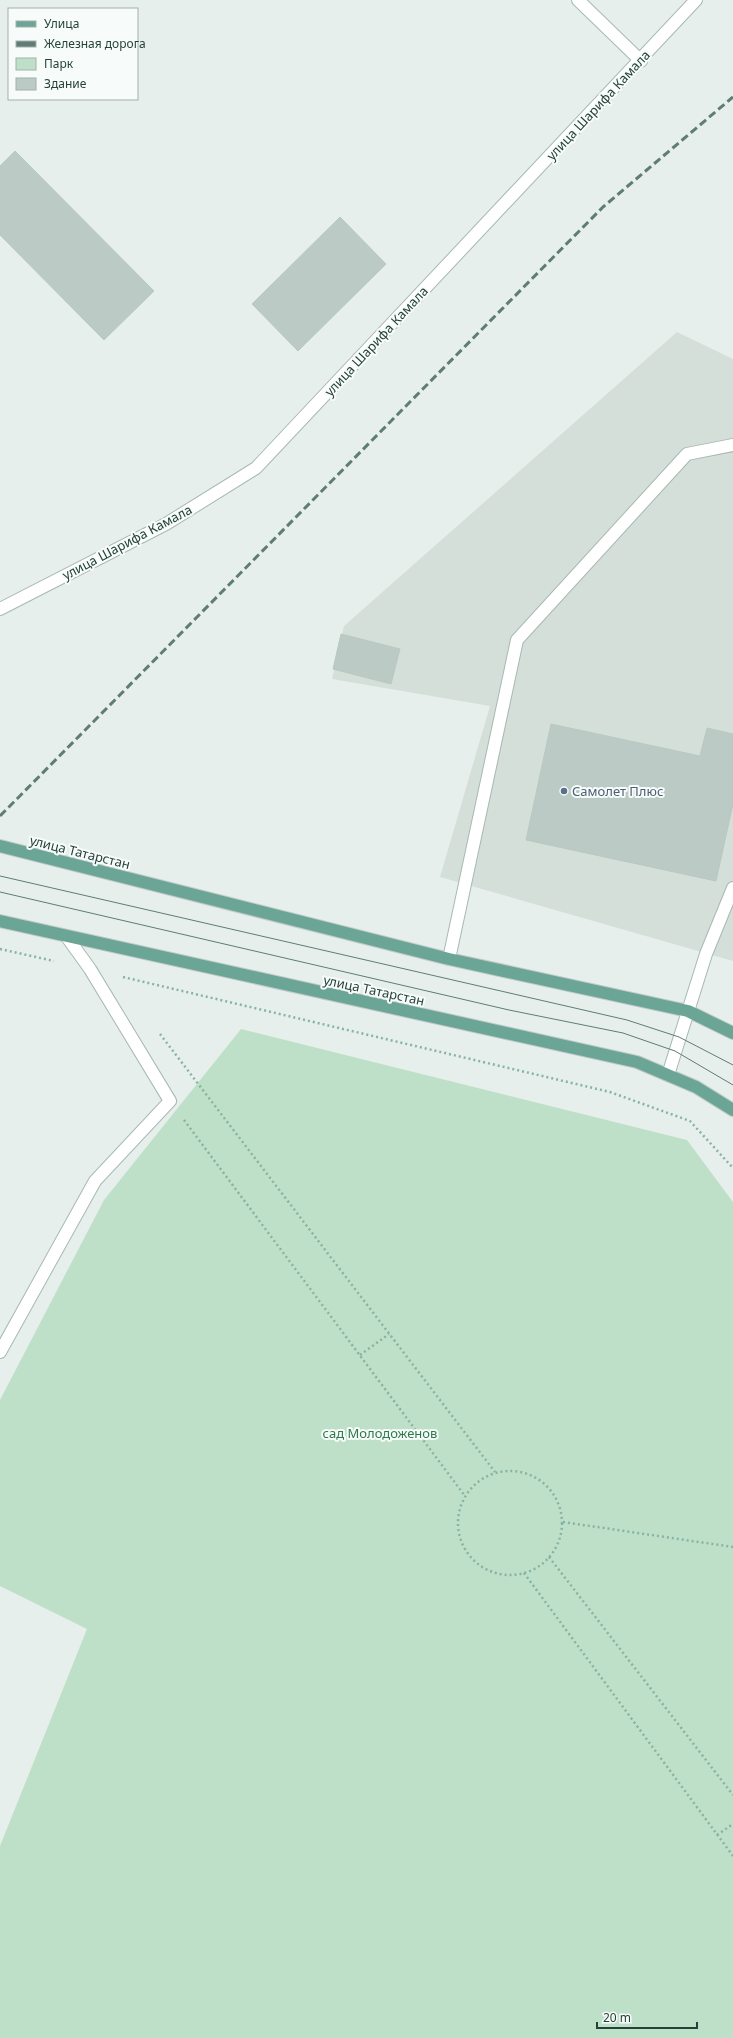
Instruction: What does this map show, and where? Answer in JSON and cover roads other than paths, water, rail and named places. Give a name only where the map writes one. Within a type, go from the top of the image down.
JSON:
[{"type":"main road","name":"улица Татарстан","points":[[0,846],[449,959],[688,1012],[733,1033]]},
{"type":"main road","name":"улица Татарстан","points":[[0,921],[637,1062],[696,1087],[733,1110]]},
{"type":"street","points":[[578,0],[641,61]]},
{"type":"street","name":"улица Шарифа Камала","points":[[0,609],[166,524],[256,468],[641,61],[696,0]]},
{"type":"street","points":[[449,959],[517,640],[687,454],[733,445]]},
{"type":"street","points":[[668,1075],[706,954],[733,888]]},
{"type":"street","points":[[0,1352],[95,1181],[170,1101],[90,969],[67,937]]},
{"type":"tram line","points":[[0,876],[627,1020],[679,1037],[733,1065]]},
{"type":"tram line","points":[[0,892],[509,1010],[623,1033],[675,1051],[733,1085]]},
{"type":"railway","points":[[0,816],[603,207],[733,97]]},
{"type":"place","name":"Самолет Плюс","points":[[564,791]]},
{"type":"park label","name":"сад Молодоженов","points":[[380,1433]]}]
